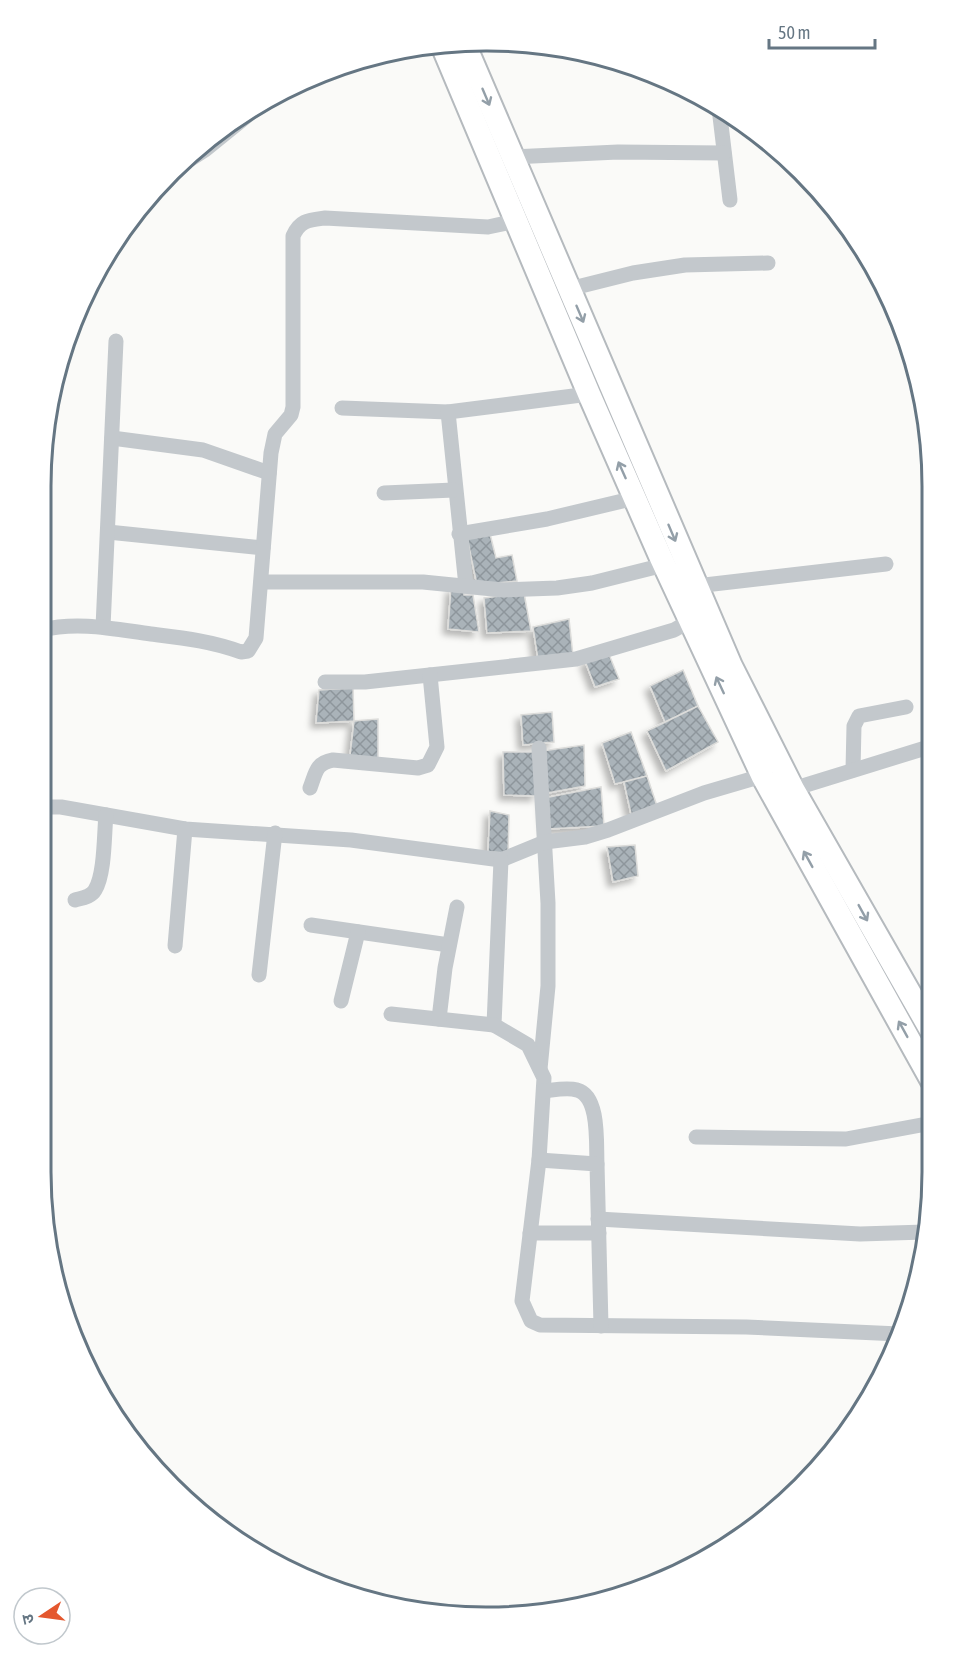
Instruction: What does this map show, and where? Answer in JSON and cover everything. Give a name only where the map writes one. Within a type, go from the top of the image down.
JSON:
[{"type":"main road","points":[[468,52],[731,666],[773,773],[793,789],[922,1015]]},
{"type":"main road","points":[[446,53],[589,394],[690,621],[773,773],[922,1062]]},
{"type":"street","points":[[720,119],[730,200]]},
{"type":"street","points":[[512,157],[618,152],[724,153]]},
{"type":"street","points":[[51,628],[63,625],[103,627],[199,639],[241,652],[248,651],[256,638],[269,473],[275,434],[291,415],[293,407],[293,236],[297,226],[305,221],[325,218],[488,227],[516,221]]},
{"type":"street","points":[[569,289],[633,273],[685,265],[768,263]]},
{"type":"street","points":[[103,627],[116,341]]},
{"type":"street","points":[[342,408],[448,412],[589,394]]},
{"type":"street","points":[[448,412],[454,490],[466,586]]},
{"type":"street","points":[[112,438],[202,450],[269,473]]},
{"type":"street","points":[[384,493],[454,490]]},
{"type":"street","points":[[459,534],[547,519],[634,498]]},
{"type":"street","points":[[108,532],[263,548]]},
{"type":"street","points":[[696,586],[886,564]]},
{"type":"street","points":[[261,582],[423,582],[503,590],[557,588],[592,583],[664,565]]},
{"type":"street","points":[[325,682],[365,682],[576,658],[674,630],[690,621]]},
{"type":"street","points":[[310,788],[318,766],[322,762],[333,760],[418,768],[428,765],[437,747],[430,675]]},
{"type":"street","points":[[853,770],[854,726],[859,716],[906,707]]},
{"type":"street","points":[[539,748],[545,842],[548,986],[540,1069]]},
{"type":"street","points":[[793,789],[922,749]]},
{"type":"street","points":[[51,807],[185,829],[275,833],[501,860],[545,842],[585,837],[704,793],[773,773]]},
{"type":"street","points":[[75,900],[88,897],[95,890],[99,876],[106,815]]},
{"type":"street","points":[[175,946],[185,829]]},
{"type":"street","points":[[259,975],[275,833]]},
{"type":"street","points":[[494,1025],[501,860]]},
{"type":"street","points":[[439,1019],[449,945],[457,907]]},
{"type":"street","points":[[311,925],[449,945]]},
{"type":"street","points":[[341,1001],[358,932]]},
{"type":"street","points":[[391,1014],[494,1025],[528,1045],[540,1069],[544,1078],[544,1091],[539,1160],[522,1301],[531,1321],[540,1325],[746,1327],[891,1334]]},
{"type":"street","points":[[544,1091],[569,1088],[580,1090],[589,1096],[593,1106],[597,1164],[601,1326]]},
{"type":"street","points":[[696,1137],[846,1139],[922,1125]]},
{"type":"street","points":[[539,1160],[597,1164]]},
{"type":"street","points":[[530,1233],[598,1226],[860,1234],[917,1232]]},
{"type":"building","points":[[489,530],[496,558],[512,555],[517,581],[477,585],[467,537]]},
{"type":"building","points":[[451,588],[464,589],[464,595],[473,595],[479,632],[448,629]]},
{"type":"building","points":[[524,593],[531,631],[487,633],[484,598]]},
{"type":"building","points":[[569,619],[573,656],[538,659],[533,627]]},
{"type":"building","points":[[608,652],[619,679],[595,687],[585,661]]},
{"type":"building","points":[[683,670],[698,706],[665,722],[650,686]]},
{"type":"building","points":[[353,688],[354,721],[316,723],[319,690]]},
{"type":"building","points":[[698,706],[718,742],[666,771],[647,731]]},
{"type":"building","points":[[552,712],[554,742],[523,745],[521,715]]},
{"type":"building","points":[[378,719],[378,760],[350,756],[354,721]]},
{"type":"building","points":[[631,732],[647,776],[615,784],[602,743]]},
{"type":"building","points":[[584,745],[585,786],[542,794],[542,751]]},
{"type":"building","points":[[503,752],[538,752],[536,796],[504,795]]},
{"type":"building","points":[[647,776],[657,806],[631,814],[624,782]]},
{"type":"building","points":[[601,787],[604,826],[547,829],[544,798]]},
{"type":"building","points":[[490,811],[509,815],[508,853],[488,852]]},
{"type":"building","points":[[635,845],[638,876],[613,882],[607,847]]}]
